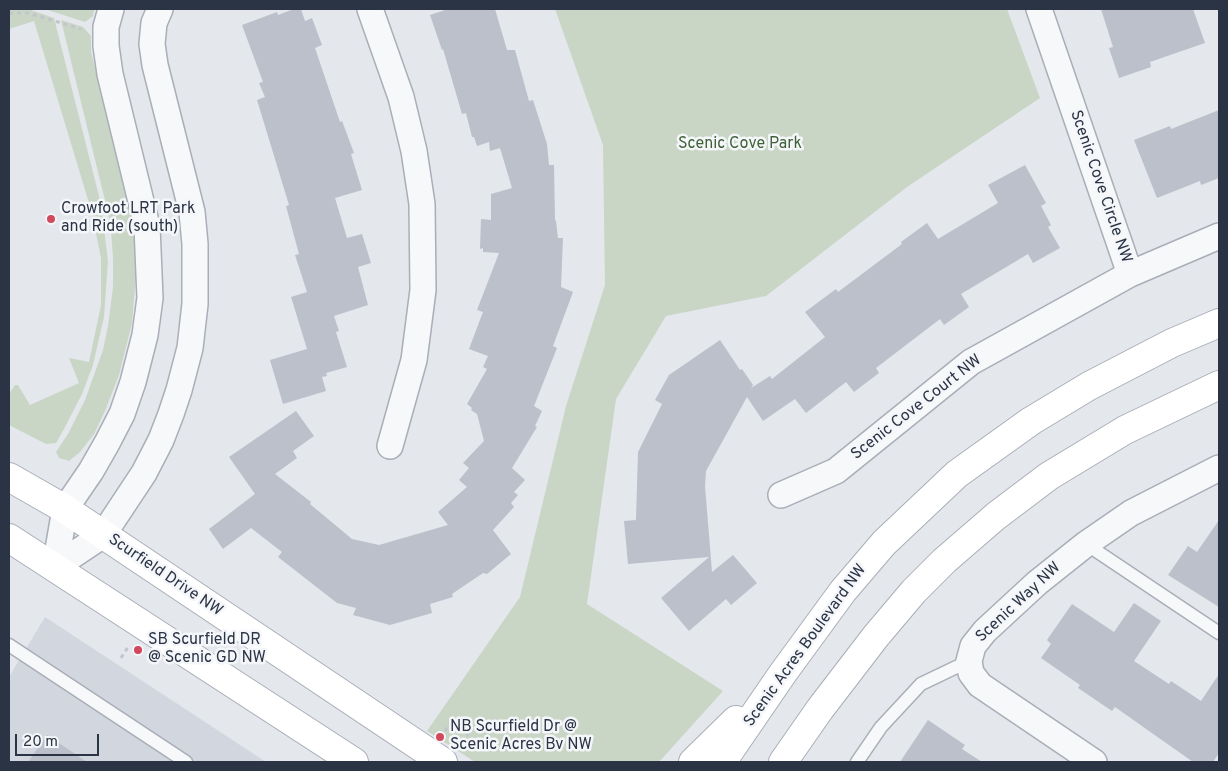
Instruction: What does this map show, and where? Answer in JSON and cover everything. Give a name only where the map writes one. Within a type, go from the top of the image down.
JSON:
[{"type":"street","points":[[55,567],[65,509],[91,471],[122,414],[133,382],[145,335],[150,298],[147,226],[110,74],[106,46],[106,27],[111,9]]},
{"type":"street","points":[[55,567],[103,535],[144,474],[161,440],[171,414],[190,348],[195,304],[195,244],[192,212],[155,64],[152,44],[154,23],[160,9]]},
{"type":"street","points":[[370,9],[403,106],[414,151],[422,204],[422,298],[414,360],[390,446]]},
{"type":"street","name":"Scenic Cove Circle NW","points":[[1039,9],[1130,274],[1219,236]]},
{"type":"street","name":"Scenic Cove Court NW","points":[[781,495],[836,471],[972,362],[1130,274]]},
{"type":"street","name":"Scenic Acres Boulevard NW","points":[[722,762],[783,673],[843,591],[884,542],[957,474],[1031,421],[1089,386],[1172,343],[1219,323]]},
{"type":"street","points":[[783,762],[820,709],[876,636],[920,585],[944,561],[988,523],[1049,476],[1125,430],[1219,385]]},
{"type":"street","name":"Scenic Way NW","points":[[1094,762],[980,685],[971,673],[969,661],[973,646],[985,630],[1037,582],[1086,544],[1131,513],[1219,468]]},
{"type":"street","name":"Scurfield Drive NW","points":[[9,477],[65,509],[103,535],[451,755]]},
{"type":"street","points":[[9,538],[354,762]]},
{"type":"street","points":[[693,762],[783,673]]},
{"type":"lane","points":[[1086,544],[1219,633]]},
{"type":"lane","points":[[9,645],[186,762]]},
{"type":"lane","points":[[857,762],[881,727],[920,684],[969,661]]},
{"type":"path","points":[[9,13],[28,13],[82,30]]},
{"type":"path","points":[[451,755],[470,730]]},
{"type":"shaded area","points":[[45,617],[266,762],[9,762],[9,677]]},
{"type":"green space","points":[[28,9],[54,18],[101,204],[108,261],[104,317],[93,365],[82,394],[56,443],[46,444],[9,425],[9,394],[15,385],[18,385],[30,405],[79,383],[69,358],[89,362],[101,305],[101,258],[92,213],[34,21],[9,29],[9,10]]},
{"type":"green space","points":[[45,9],[94,9],[93,16],[85,22]]},
{"type":"green space","name":"Scenic Cove Park","points":[[555,9],[1007,9],[1040,98],[907,187],[766,296],[666,316],[616,399],[587,604],[723,691],[659,762],[475,762],[427,731],[520,597],[566,406],[605,285],[603,145]]},
{"type":"green space","points":[[61,20],[83,27],[91,36],[91,52],[131,212],[136,247],[132,323],[119,375],[94,434],[80,452],[69,461],[59,458],[56,452],[68,434],[85,400],[103,350],[113,287],[111,227],[116,225],[116,220],[110,220],[109,217]]},
{"type":"building","points":[[294,9],[301,9],[305,21],[312,18],[322,45],[315,48],[340,122],[342,121],[354,153],[351,154],[362,190],[335,198],[347,238],[362,234],[371,263],[358,267],[368,305],[334,316],[339,331],[336,332],[347,367],[326,373],[327,376],[322,377],[326,391],[283,404],[270,360],[307,349],[291,297],[307,292],[295,255],[299,254],[286,206],[289,205],[257,100],[265,97],[259,83],[263,82],[242,25],[277,12],[278,15]]},
{"type":"building","points":[[448,9],[495,9],[507,50],[515,50],[529,101],[533,100],[547,144],[549,165],[554,165],[555,220],[558,238],[563,238],[561,287],[573,292],[553,346],[557,348],[534,406],[542,411],[535,426],[537,427],[512,468],[525,480],[514,492],[518,495],[511,503],[514,507],[493,530],[511,554],[487,574],[483,573],[452,594],[453,597],[430,604],[432,613],[390,625],[353,615],[356,608],[337,603],[278,557],[282,552],[251,528],[223,549],[209,529],[255,494],[229,457],[296,411],[314,436],[293,451],[297,458],[275,474],[311,502],[310,504],[352,539],[379,545],[448,525],[438,512],[467,487],[459,480],[469,468],[463,463],[484,441],[477,414],[467,404],[487,369],[483,367],[488,356],[469,349],[483,312],[477,310],[499,253],[483,252],[483,248],[480,249],[481,219],[491,220],[491,194],[512,188],[500,148],[490,151],[489,142],[477,146],[474,137],[472,137],[466,113],[462,114],[443,49],[430,15]]},
{"type":"building","points":[[1101,9],[1193,9],[1205,43],[1150,62],[1151,67],[1119,78],[1109,48],[1113,47]]},
{"type":"building","points":[[1219,110],[1219,178],[1201,185],[1200,181],[1157,198],[1134,140],[1170,126],[1171,129]]},
{"type":"building","points":[[1025,165],[1046,203],[1041,206],[1051,225],[1048,227],[1060,248],[1033,263],[1028,254],[961,294],[969,307],[944,325],[940,319],[876,368],[879,373],[854,392],[846,382],[806,413],[795,399],[763,421],[747,397],[706,471],[705,486],[712,572],[733,555],[757,583],[731,605],[726,599],[689,631],[661,598],[709,557],[628,564],[624,521],[636,520],[638,452],[662,404],[655,400],[669,375],[720,340],[740,370],[742,369],[753,385],[751,388],[770,376],[772,379],[825,337],[805,312],[836,289],[838,292],[927,223],[938,239],[998,203],[988,185]]},
{"type":"building","points":[[1219,520],[1219,607],[1168,575],[1188,546],[1197,552]]},
{"type":"building","points":[[1134,603],[1161,621],[1134,661],[1169,684],[1171,681],[1201,701],[1219,674],[1219,753],[1213,762],[1193,762],[1115,707],[1112,711],[1078,688],[1080,685],[1041,658],[1051,644],[1047,640],[1072,604],[1114,632]]},
{"type":"building","points":[[928,720],[965,745],[962,749],[982,762],[900,762]]},
{"type":"building","points":[[47,735],[87,762],[28,762]]},
{"type":"place","name":"Crowfoot LRT Park and Ride (south)","points":[[51,219]]},
{"type":"place","name":"SB Scurfield DR @ Scenic GD NW","points":[[138,650]]},
{"type":"place","name":"NB Scurfield Dr @ Scenic Acres Bv NW","points":[[440,737]]}]
